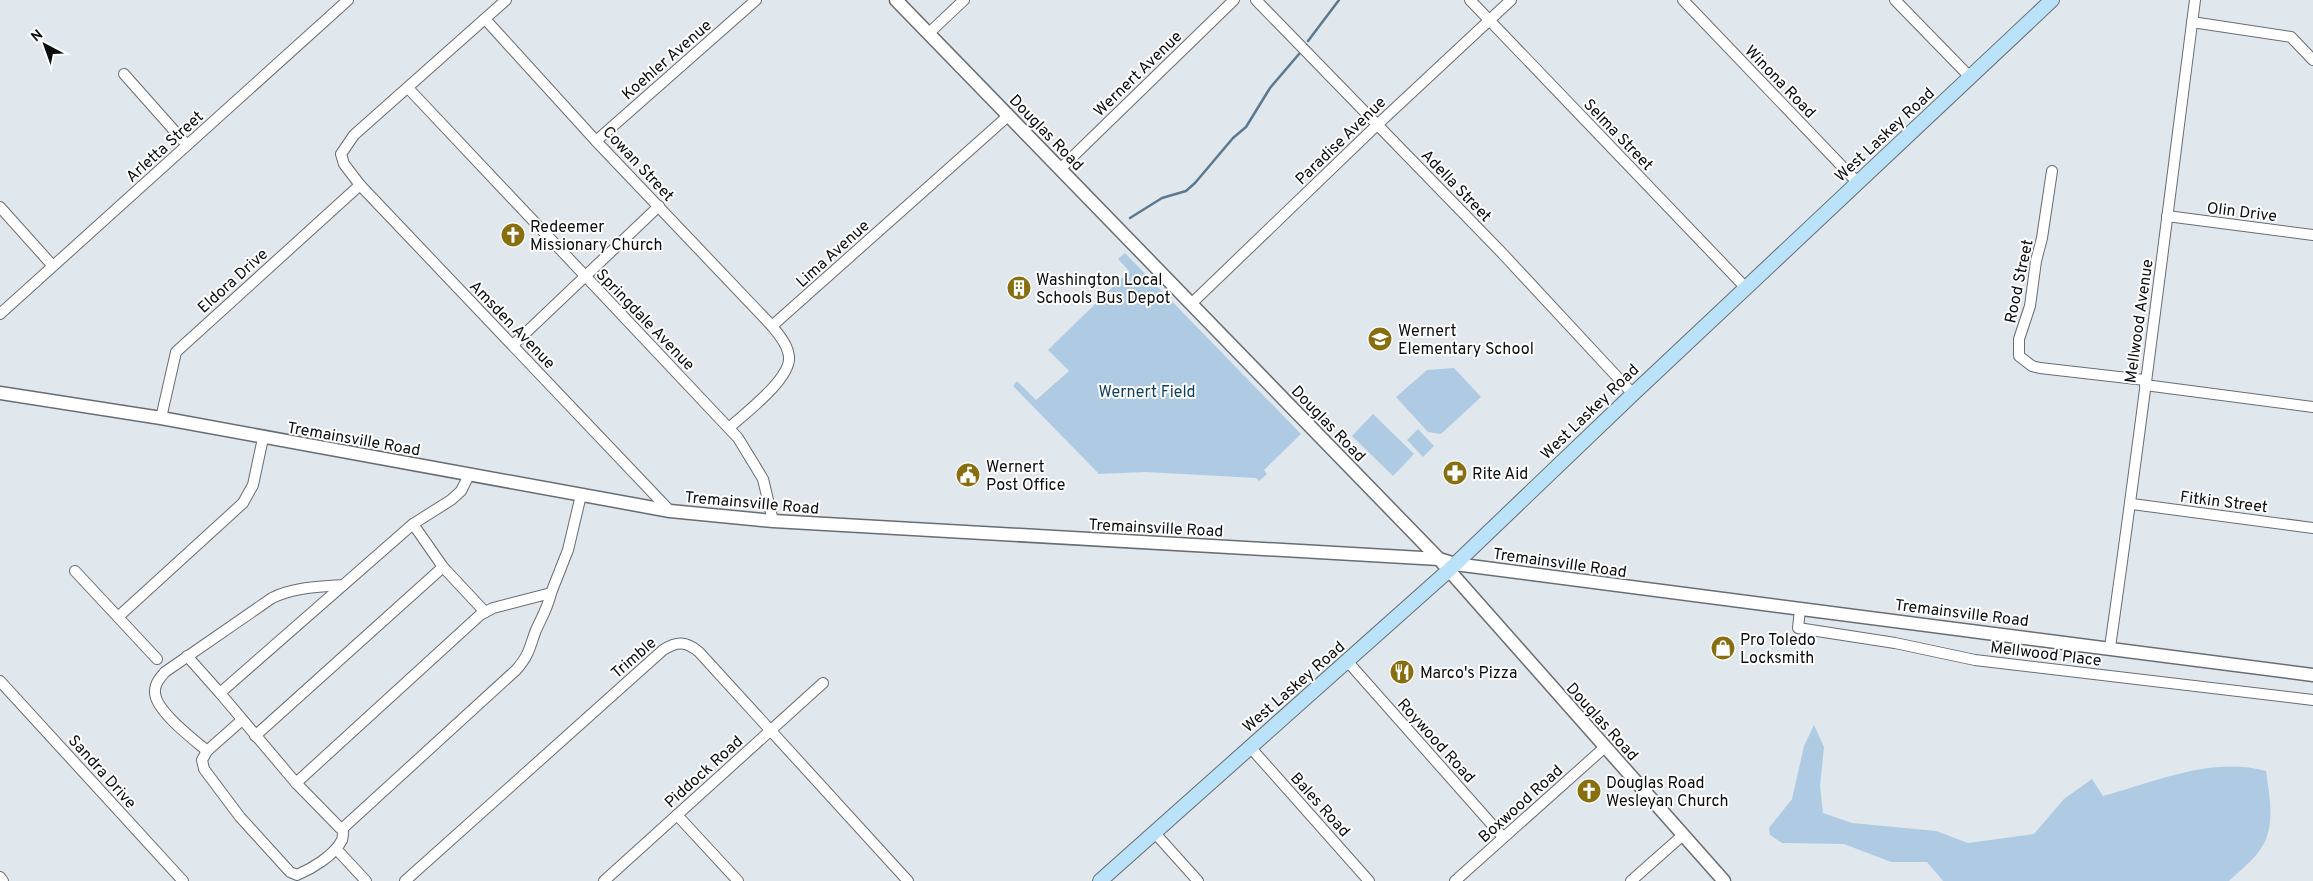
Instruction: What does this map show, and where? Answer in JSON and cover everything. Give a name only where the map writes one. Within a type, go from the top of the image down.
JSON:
[{"type":"main road","name":"West Laskey Road","points":[[1100,881],[1348,662],[1452,567],[2052,0]]},
{"type":"street","name":"Arletta Street","points":[[0,314],[52,265],[348,0]]},
{"type":"street","points":[[408,88],[506,0]]},
{"type":"street","name":"Koehler Avenue","points":[[596,140],[756,0]]},
{"type":"street","name":"Douglas Road","points":[[896,0],[1439,559],[1452,567],[1605,747],[1724,881]]},
{"type":"street","points":[[928,33],[964,0]]},
{"type":"street","name":"Wernert Avenue","points":[[1060,168],[1234,0]]},
{"type":"street","name":"Adella Street","points":[[1256,0],[1634,394]]},
{"type":"street","name":"Selma Street","points":[[1470,0],[1746,288]]},
{"type":"street","name":"Paradise Avenue","points":[[1191,304],[1377,125],[1511,0]]},
{"type":"street","name":"Winona Road","points":[[1682,0],[1858,183]]},
{"type":"street","points":[[1895,0],[1970,78]]},
{"type":"street","name":"Mellwood Avenue","points":[[2110,647],[2132,504],[2145,382],[2195,0]]},
{"type":"street","name":"Cowan Street","points":[[486,19],[596,140],[772,326]]},
{"type":"street","points":[[2192,22],[2291,37],[2313,60]]},
{"type":"street","points":[[124,74],[187,145]]},
{"type":"street","name":"Amsden Avenue","points":[[408,88],[354,135],[341,154],[344,164],[360,185],[670,511]]},
{"type":"street","name":"Springdale Avenue","points":[[408,88],[738,438],[763,479],[773,521]]},
{"type":"street","name":"Lima Avenue","points":[[772,326],[1008,116]]},
{"type":"street","name":"Rood Street","points":[[2052,171],[2030,306],[2019,340],[2019,356],[2032,366],[2040,368],[2313,407]]},
{"type":"street","name":"Eldora Drive","points":[[161,418],[176,352],[360,185]]},
{"type":"street","points":[[513,345],[659,206]]},
{"type":"street","points":[[0,208],[52,265]]},
{"type":"street","name":"Olin Drive","points":[[2167,216],[2313,235]]},
{"type":"street","points":[[729,428],[778,382],[787,369],[789,357],[783,340],[772,326]]},
{"type":"street","name":"Tremainsville Road","points":[[0,393],[161,418],[670,511],[773,521],[1439,559]]},
{"type":"street","points":[[118,617],[243,503],[252,485],[263,438]]},
{"type":"street","points":[[220,693],[414,524],[451,500],[461,491],[469,475]]},
{"type":"street","points":[[242,720],[207,751],[202,760],[204,769],[240,818],[290,872],[297,875],[309,870],[333,851],[342,840],[343,828],[521,665],[531,650],[536,632],[548,607],[551,593],[568,550],[582,495]]},
{"type":"street","name":"Fitkin Street","points":[[2132,504],[2313,528]]},
{"type":"street","points":[[414,524],[444,567],[485,612]]},
{"type":"street","points":[[255,736],[444,567]]},
{"type":"street","name":"Tremainsville Road","points":[[1452,567],[2110,647],[2313,675]]},
{"type":"street","points":[[75,571],[157,660]]},
{"type":"street","points":[[207,751],[166,713],[156,700],[154,690],[157,681],[165,672],[187,656],[282,593],[343,585]]},
{"type":"street","points":[[296,783],[404,683],[485,612],[493,608],[551,593]]},
{"type":"street","name":"Mellwood Place","points":[[1800,609],[1798,628],[1895,643],[1975,660],[2313,700]]},
{"type":"street","name":"Trimble","points":[[405,881],[673,643],[683,643],[699,652],[769,732],[908,881]]},
{"type":"street","points":[[187,656],[296,783],[340,828],[343,828]]},
{"type":"street","name":"Roywood Road","points":[[1348,662],[1503,837]]},
{"type":"street","name":"Sandra Drive","points":[[0,681],[183,881]]},
{"type":"street","name":"Piddock Road","points":[[604,881],[822,683]]},
{"type":"street","name":"Bales Road","points":[[1250,747],[1369,881]]},
{"type":"street","name":"Boxwood Road","points":[[1455,881],[1605,747]]},
{"type":"street","points":[[677,815],[738,881]]},
{"type":"street","points":[[1154,832],[1198,881]]},
{"type":"street","points":[[1631,881],[1683,835]]},
{"type":"street","points":[[340,852],[366,881]]},
{"type":"street","points":[[0,877],[4,881]]},
{"type":"green space","name":"Wernert Field","points":[[1125,253],[1301,434],[1264,470],[1267,474],[1259,481],[1256,478],[1145,472],[1099,474],[1013,386],[1017,381],[1036,400],[1069,371],[1048,350],[1129,271],[1118,259]]},
{"type":"green space","points":[[1454,368],[1481,397],[1441,434],[1428,432],[1396,397],[1427,370]]},
{"type":"green space","points":[[1373,414],[1414,454],[1393,476],[1352,436]]},
{"type":"green space","points":[[1418,429],[1434,446],[1423,457],[1407,440]]},
{"type":"green space","points":[[1814,725],[1824,747],[1820,786],[1823,813],[1852,823],[1936,831],[1968,843],[2034,834],[2064,799],[2092,779],[2103,796],[2184,773],[2204,769],[2246,767],[2266,771],[2270,804],[2270,825],[2263,845],[2257,854],[2229,881],[1943,881],[1927,862],[1891,862],[1844,844],[1782,843],[1770,835],[1769,828],[1792,799],[1804,746]]},
{"type":"waterway","points":[[1308,41],[1339,0]]},
{"type":"waterway","points":[[1130,218],[1162,198],[1186,191],[1195,183],[1233,138],[1246,127],[1270,88],[1299,54]]},
{"type":"place","name":"Redeemer Missionary Church","points":[[513,235]]},
{"type":"place","name":"Washington Local Schools Bus Depot","points":[[1019,288]]},
{"type":"place","name":"Wernert Elementary School","points":[[1380,339]]},
{"type":"place","name":"Rite Aid","points":[[1455,473]]},
{"type":"place","name":"Wernert Post Office","points":[[968,475]]},
{"type":"place","name":"Pro Toledo Locksmith","points":[[1723,648]]},
{"type":"place","name":"Marco's Pizza","points":[[1402,672]]},
{"type":"place","name":"Douglas Road Wesleyan Church","points":[[1589,791]]}]
